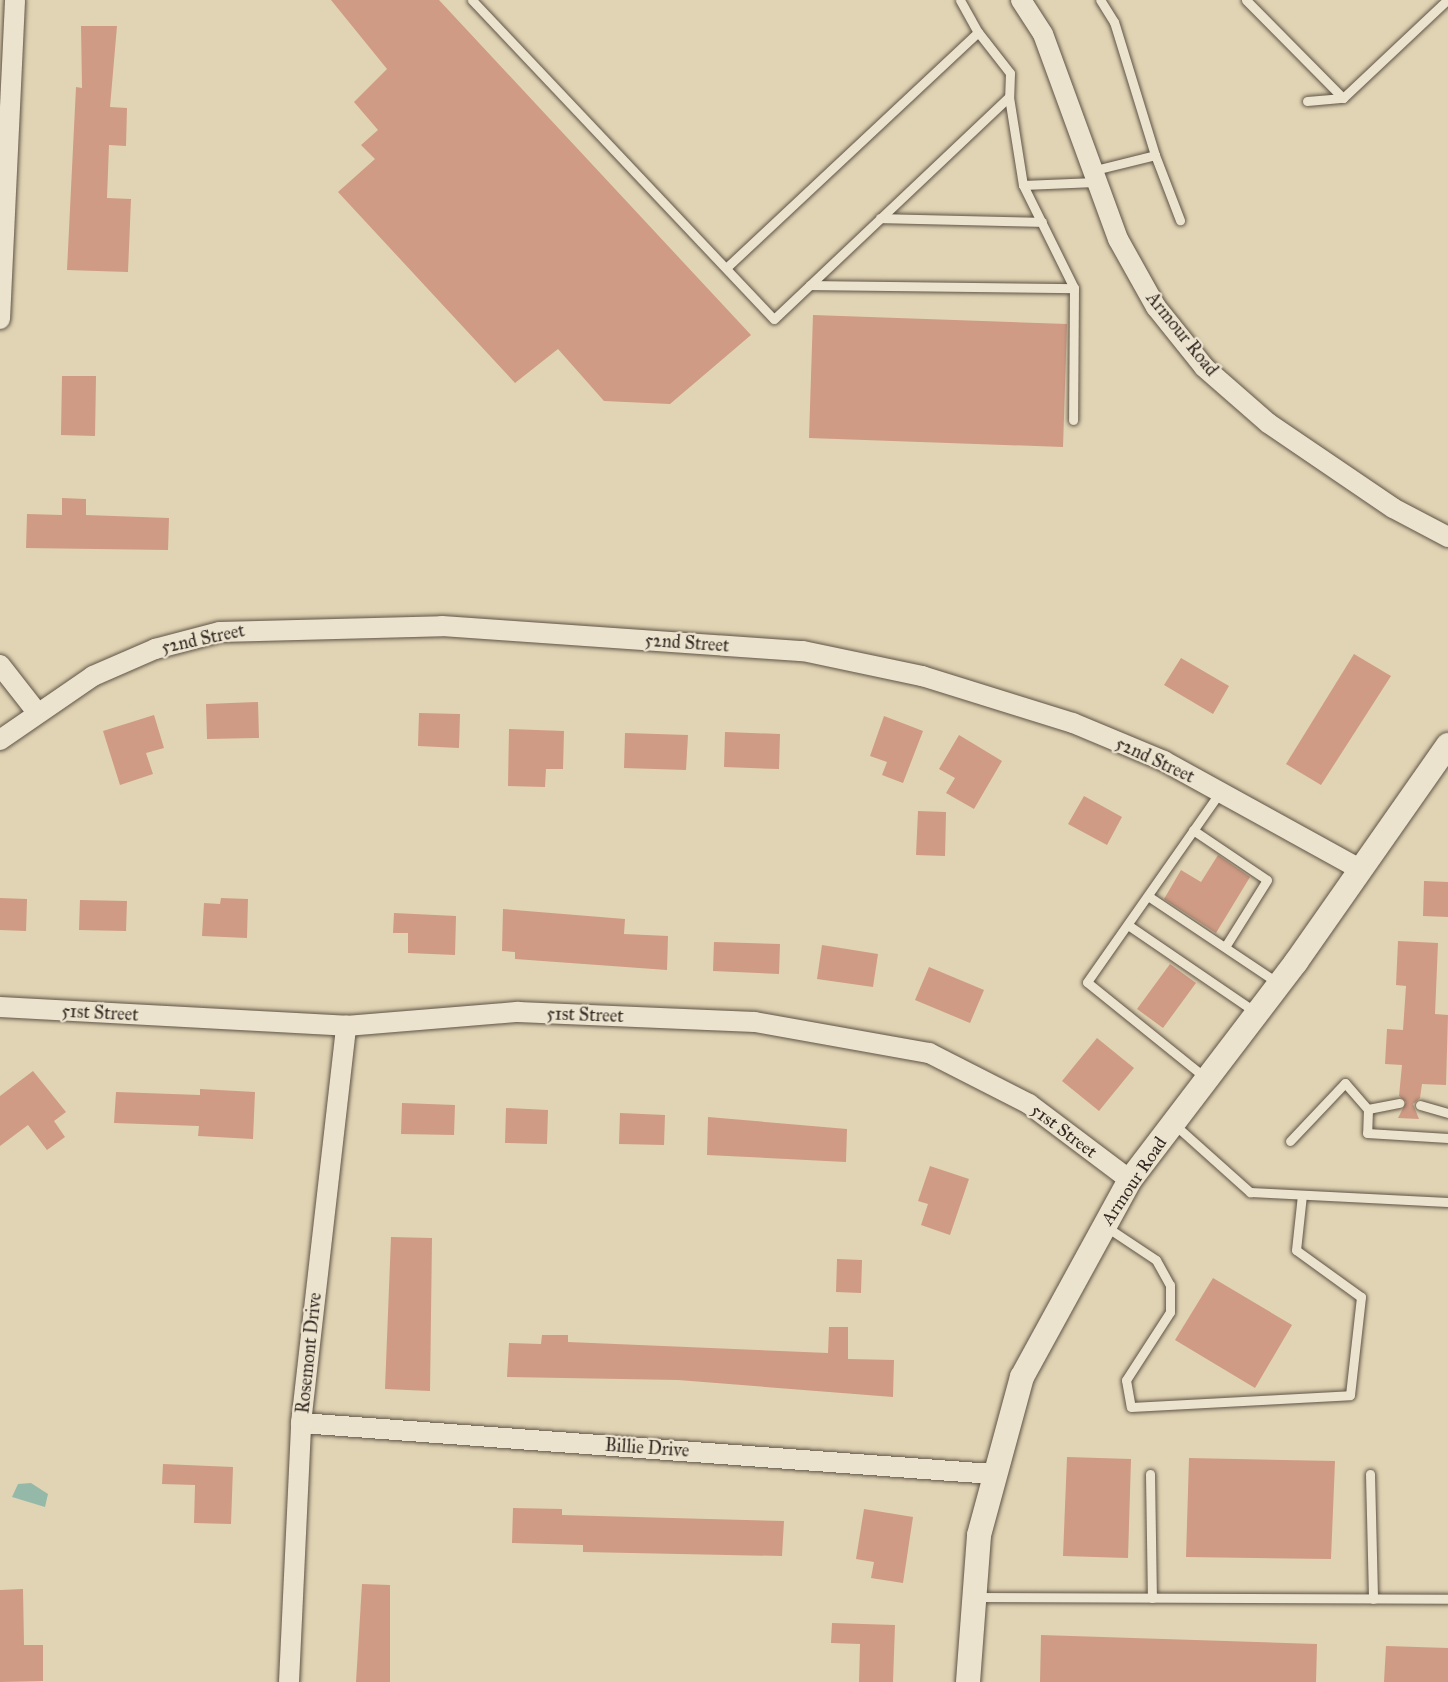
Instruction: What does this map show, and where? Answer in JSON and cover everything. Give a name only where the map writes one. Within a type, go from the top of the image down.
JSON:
[{"type":"street","points":[[0,319],[15,0]]},
{"type":"street","name":"Armour Road","points":[[1021,0],[1043,34],[1093,177],[1118,239],[1156,307],[1204,367],[1278,430],[1393,508],[1448,537]]},
{"type":"street","name":"52nd Street","points":[[0,740],[36,711],[123,661],[220,632],[454,627],[803,651],[922,676],[1073,723],[1220,792],[1358,868]]},
{"type":"street","points":[[0,665],[36,711]]},
{"type":"street","name":"Armour Road","points":[[968,1682],[971,1597],[992,1474],[1022,1377],[1130,1180],[1279,984],[1358,868],[1448,745]]},
{"type":"street","name":"51st Street","points":[[0,1007],[346,1026],[518,1012],[743,1022],[929,1053],[1029,1104],[1130,1180]]},
{"type":"street","name":"Rosemont Drive","points":[[289,1682],[301,1423],[346,1026]]},
{"type":"street","name":"Billie Drive","points":[[301,1423],[992,1474]]},
{"type":"lane","points":[[472,0],[774,319],[1008,97]]},
{"type":"lane","points":[[960,0],[978,32],[1010,73],[1008,97],[1023,185],[1074,288],[1073,420]]},
{"type":"lane","points":[[1100,0],[1114,22],[1155,155],[1180,220]]},
{"type":"lane","points":[[1246,0],[1343,99]]},
{"type":"lane","points":[[1306,102],[1343,99],[1447,0]]},
{"type":"lane","points":[[726,268],[978,32]]},
{"type":"lane","points":[[1023,185],[1093,177],[1155,155]]},
{"type":"lane","points":[[880,218],[1041,222]]},
{"type":"lane","points":[[810,285],[1074,288]]},
{"type":"lane","points":[[1207,1079],[1088,982],[1220,792]]},
{"type":"lane","points":[[1193,830],[1267,880],[1225,947]]},
{"type":"lane","points":[[1148,896],[1279,984]]},
{"type":"lane","points":[[1128,924],[1257,1013]]},
{"type":"lane","points":[[1290,1141],[1345,1083],[1368,1109],[1367,1133],[1448,1138]]},
{"type":"lane","points":[[1368,1109],[1399,1103]]},
{"type":"lane","points":[[1420,1105],[1448,1113]]},
{"type":"lane","points":[[1173,1123],[1250,1192],[1448,1202]]},
{"type":"lane","points":[[1104,1225],[1156,1260],[1170,1285],[1170,1312],[1126,1380],[1131,1407],[1350,1395],[1361,1297],[1296,1250],[1302,1195]]},
{"type":"lane","points":[[1150,1474],[1152,1598]]},
{"type":"lane","points":[[1370,1474],[1373,1599]]},
{"type":"lane","points":[[971,1597],[1448,1599]]},
{"type":"shaded area","points":[[31,1483],[48,1494],[45,1507],[12,1497],[18,1484]]},
{"type":"building","points":[[331,0],[439,0],[751,335],[670,404],[604,401],[558,349],[515,383],[338,192],[375,159],[361,145],[378,130],[354,102],[387,69]]},
{"type":"building","points":[[81,26],[117,26],[110,107],[127,108],[126,146],[109,145],[107,198],[131,199],[128,272],[67,270],[76,87],[82,88]]},
{"type":"building","points":[[813,315],[1067,324],[1063,447],[809,438]]},
{"type":"building","points":[[62,376],[96,376],[95,436],[61,435]]},
{"type":"building","points":[[62,498],[86,499],[86,515],[169,518],[168,550],[26,548],[27,514],[62,515]]},
{"type":"building","points":[[1354,654],[1391,676],[1321,785],[1286,764]]},
{"type":"building","points":[[1181,658],[1229,686],[1213,714],[1164,685]]},
{"type":"building","points":[[258,702],[259,738],[207,739],[206,704]]},
{"type":"building","points":[[419,713],[460,714],[459,748],[418,746]]},
{"type":"building","points":[[154,715],[164,748],[146,753],[153,774],[120,785],[103,731]]},
{"type":"building","points":[[884,716],[923,731],[903,783],[882,775],[887,762],[870,756]]},
{"type":"building","points":[[509,729],[564,731],[563,769],[546,769],[545,787],[508,786]]},
{"type":"building","points":[[725,732],[780,734],[779,769],[724,767]]},
{"type":"building","points":[[625,733],[688,735],[686,770],[624,768]]},
{"type":"building","points":[[959,735],[1002,761],[974,809],[946,793],[955,778],[939,769]]},
{"type":"building","points":[[1084,796],[1122,817],[1107,845],[1068,824]]},
{"type":"building","points":[[918,811],[946,812],[945,856],[916,855]]},
{"type":"building","points":[[1218,855],[1250,877],[1216,933],[1164,899],[1181,870],[1201,882]]},
{"type":"building","points":[[1424,881],[1448,882],[1448,917],[1423,916]]},
{"type":"building","points":[[0,898],[27,899],[26,931],[0,930]]},
{"type":"building","points":[[221,898],[248,899],[247,938],[202,936],[204,903],[220,904]]},
{"type":"building","points":[[80,900],[127,901],[126,931],[79,930]]},
{"type":"building","points":[[503,909],[625,919],[624,934],[668,936],[667,970],[515,959],[515,952],[502,951]]},
{"type":"building","points":[[394,913],[456,916],[455,955],[408,953],[408,933],[393,933]]},
{"type":"building","points":[[1398,941],[1438,943],[1435,1014],[1448,1015],[1446,1085],[1422,1084],[1420,1098],[1413,1104],[1419,1119],[1398,1118],[1406,1102],[1399,1096],[1402,1065],[1385,1064],[1387,1029],[1403,1030],[1406,986],[1396,985]]},
{"type":"building","points":[[714,942],[780,944],[779,974],[713,971]]},
{"type":"building","points":[[822,945],[878,954],[873,987],[817,979]]},
{"type":"building","points":[[1170,964],[1196,983],[1163,1028],[1137,1009]]},
{"type":"building","points":[[929,967],[984,990],[970,1023],[915,1000]]},
{"type":"building","points":[[1097,1038],[1134,1068],[1099,1111],[1062,1081]]},
{"type":"building","points":[[33,1071],[66,1112],[54,1121],[65,1137],[47,1150],[28,1125],[0,1146],[0,1096]]},
{"type":"building","points":[[200,1089],[255,1092],[253,1139],[198,1136],[199,1126],[114,1123],[116,1092],[200,1095]]},
{"type":"building","points":[[402,1103],[455,1105],[454,1135],[401,1134]]},
{"type":"building","points":[[506,1108],[548,1110],[547,1144],[505,1143]]},
{"type":"building","points":[[620,1113],[665,1115],[664,1145],[619,1144]]},
{"type":"building","points":[[708,1117],[847,1129],[846,1162],[707,1155]]},
{"type":"building","points":[[930,1166],[969,1179],[950,1235],[921,1225],[928,1204],[918,1201]]},
{"type":"building","points":[[391,1237],[432,1238],[430,1391],[385,1389]]},
{"type":"building","points":[[837,1259],[862,1260],[861,1293],[836,1292]]},
{"type":"building","points":[[1213,1278],[1292,1325],[1255,1388],[1175,1340]]},
{"type":"building","points":[[829,1327],[848,1327],[848,1359],[894,1360],[893,1397],[678,1380],[507,1377],[509,1343],[541,1344],[542,1335],[568,1335],[568,1342],[828,1353]]},
{"type":"building","points":[[1067,1457],[1131,1459],[1128,1558],[1063,1556]]},
{"type":"building","points":[[1189,1458],[1335,1461],[1331,1559],[1186,1557]]},
{"type":"building","points":[[163,1464],[233,1467],[231,1524],[194,1523],[195,1485],[162,1484]]},
{"type":"building","points":[[513,1508],[562,1509],[562,1515],[784,1521],[782,1556],[583,1552],[583,1545],[512,1543]]},
{"type":"building","points":[[864,1509],[913,1517],[903,1583],[871,1578],[874,1562],[856,1559]]},
{"type":"building","points":[[362,1584],[390,1585],[390,1682],[356,1682]]},
{"type":"building","points":[[23,1589],[24,1645],[43,1645],[43,1681],[0,1682],[0,1590]]},
{"type":"building","points":[[832,1623],[895,1625],[893,1682],[859,1682],[860,1644],[831,1643]]},
{"type":"building","points":[[1041,1635],[1317,1644],[1316,1682],[1040,1682]]},
{"type":"building","points":[[1386,1646],[1448,1648],[1448,1682],[1384,1682]]}]
